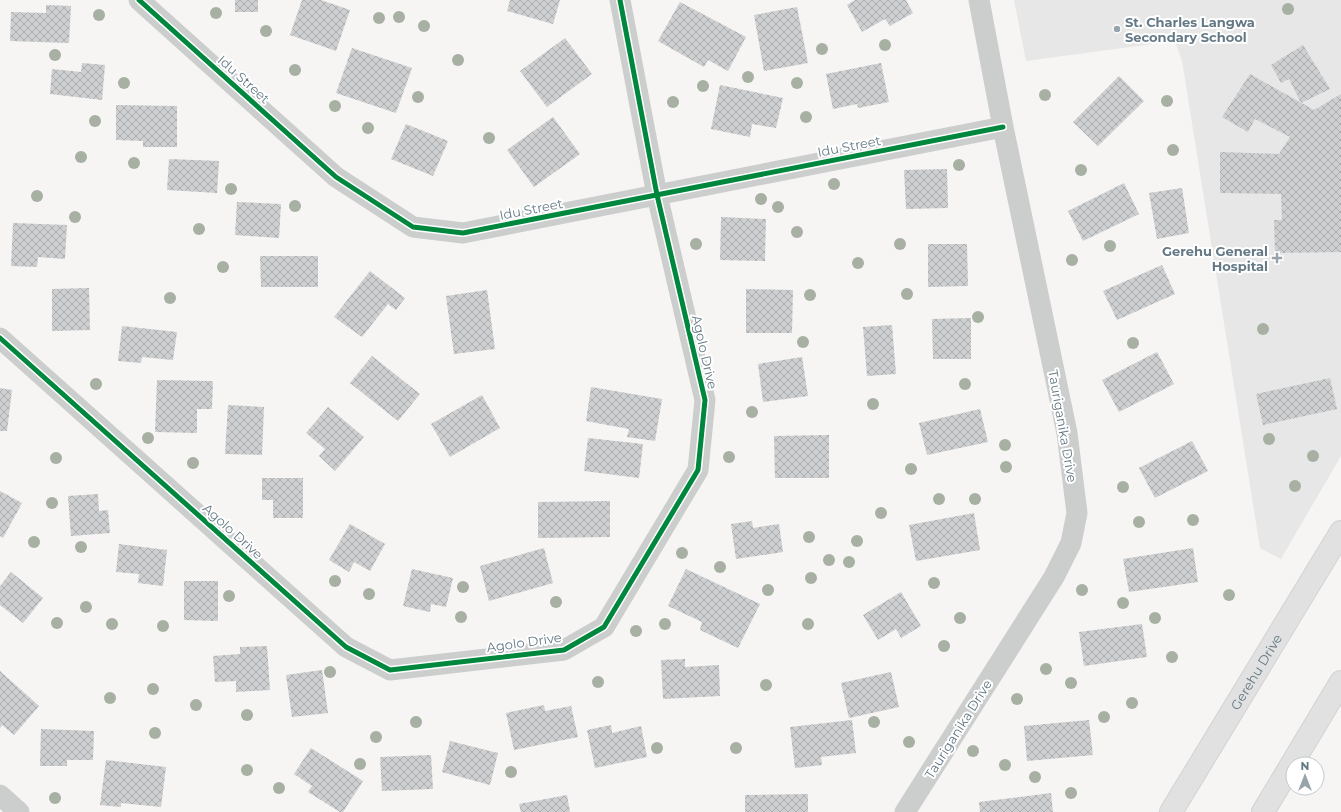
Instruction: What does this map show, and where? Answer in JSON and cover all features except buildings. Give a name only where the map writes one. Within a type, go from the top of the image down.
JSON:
[{"type":"street","name":"Idu Street","points":[[139,0],[336,177],[413,227],[463,234],[1003,127]]},
{"type":"street","name":"Agolo Drive","points":[[0,338],[346,647],[390,670],[564,650],[604,627],[698,470],[705,400],[657,195],[620,0]]},
{"type":"street","name":"Tauriganika Drive","points":[[905,812],[1054,577],[1071,543],[1077,513],[1067,433],[1003,127],[979,0]]},
{"type":"street","name":"Gerehu Drive","points":[[1171,812],[1341,532]]},
{"type":"street","points":[[1263,812],[1341,682]]},
{"type":"street","points":[[0,795],[19,812]]},
{"type":"shaded area","name":"Gerehu General Hospital","points":[[1014,0],[1341,0],[1341,456],[1281,559],[1260,548],[1182,61],[1175,41],[1026,61]]},
{"type":"cycle path","points":[[139,0],[336,177],[413,227],[463,233],[1003,127]]},
{"type":"cycle path","points":[[0,338],[346,647],[390,670],[564,650],[604,627],[698,470],[705,400],[657,195],[620,0]]},
{"type":"place","name":"St. Charles Langwa Secondary School","points":[[1117,29]]},
{"type":"place","name":"Gerehu General Hospital","points":[[1277,258]]}]
